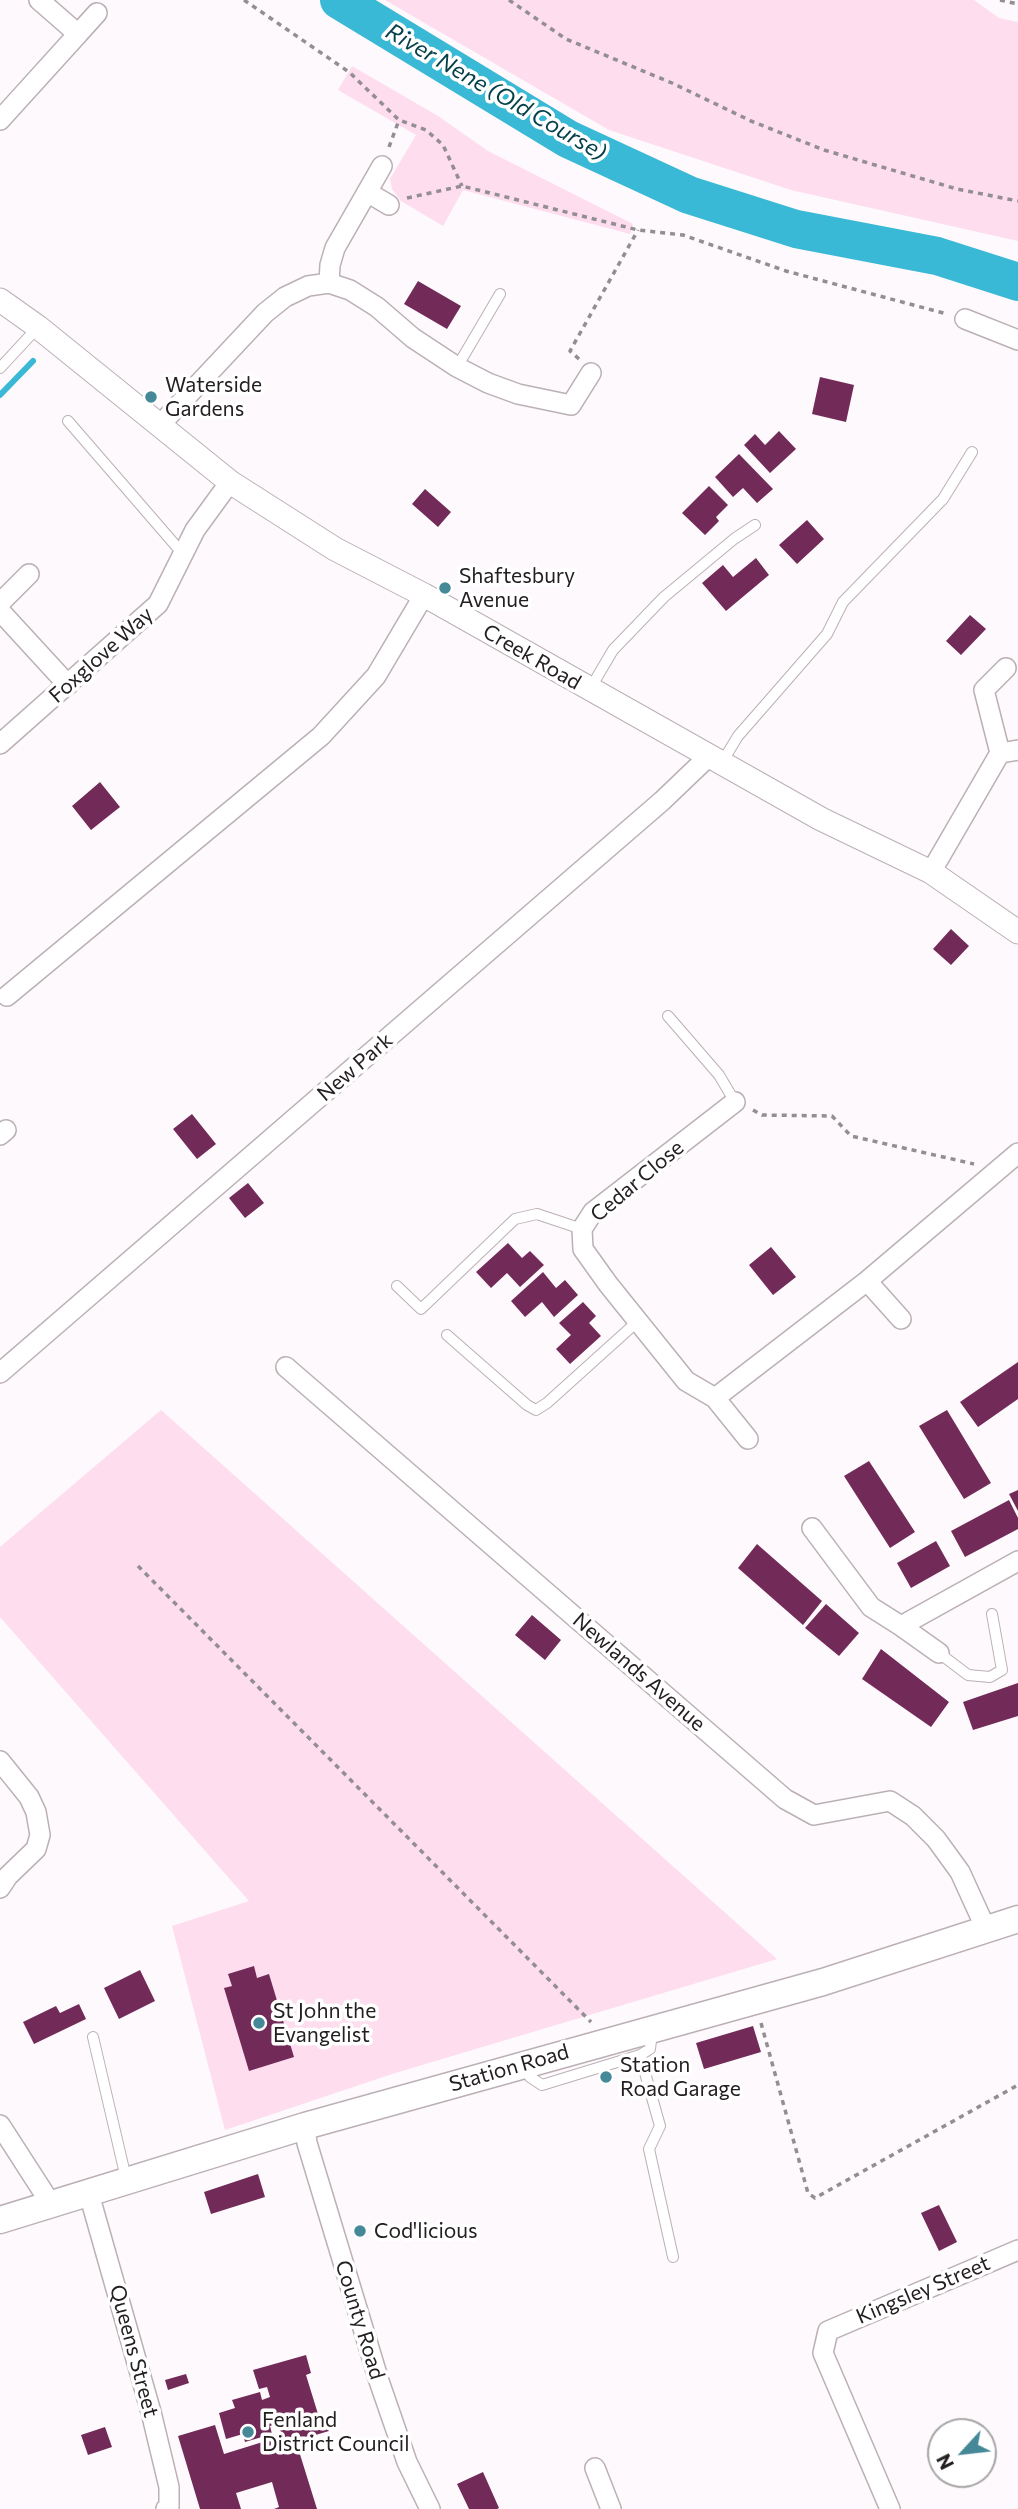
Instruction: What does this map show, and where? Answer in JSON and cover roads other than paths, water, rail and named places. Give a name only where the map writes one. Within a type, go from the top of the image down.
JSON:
[{"type":"main road","name":"Station Road","points":[[0,2220],[305,2126],[823,1982],[1018,1919]]},
{"type":"street","points":[[39,0],[78,34]]},
{"type":"street","points":[[0,120],[97,13]]},
{"type":"street","points":[[329,283],[335,248],[382,166]]},
{"type":"street","points":[[367,192],[389,205]]},
{"type":"street","points":[[159,426],[265,313],[285,297],[308,286],[329,283],[350,290],[377,307],[413,338],[457,366],[488,383],[518,394],[571,405],[591,373]]},
{"type":"street","name":"Creek Road","points":[[0,300],[38,327],[230,482],[335,549],[424,595],[821,819],[931,872],[1018,932]]},
{"type":"street","points":[[965,319],[1018,340]]},
{"type":"street","name":"Foxglove Way","points":[[0,744],[158,604],[195,530],[230,482]]},
{"type":"street","points":[[0,603],[29,574]]},
{"type":"street","points":[[7,996],[321,736],[376,676],[424,595]]},
{"type":"street","points":[[0,611],[68,685]]},
{"type":"street","points":[[931,872],[1009,751],[984,690],[1006,668]]},
{"type":"street","name":"New Park","points":[[0,1373],[662,801],[714,761]]},
{"type":"street","name":"Cedar Close","points":[[735,1102],[593,1212],[582,1229],[583,1249],[638,1321],[687,1381],[715,1398],[748,1439]]},
{"type":"street","points":[[715,1398],[867,1281],[1018,1153]]},
{"type":"street","points":[[867,1281],[901,1320]]},
{"type":"street","name":"Newlands Avenue","points":[[286,1367],[785,1798],[814,1815],[890,1801],[913,1816],[936,1839],[960,1872],[986,1929]]},
{"type":"street","points":[[811,1528],[871,1607],[939,1653]]},
{"type":"street","points":[[901,1626],[1018,1561]]},
{"type":"street","points":[[0,1761],[29,1797],[36,1812],[40,1835],[36,1849],[8,1876],[0,1888]]},
{"type":"street","points":[[0,2125],[51,2204]]},
{"type":"street","name":"County Road","points":[[305,2126],[307,2143],[379,2381],[407,2462],[430,2509]]},
{"type":"street","name":"Queens Street","points":[[89,2194],[166,2474],[169,2487],[169,2507],[166,2509]]},
{"type":"street","name":"Kingsley Street","points":[[890,2509],[823,2353],[828,2330],[1018,2250]]},
{"type":"street","points":[[595,2468],[611,2509]]},
{"type":"lane","points":[[457,366],[500,294]]},
{"type":"lane","points":[[0,368],[38,327]]},
{"type":"lane","points":[[68,421],[183,554]]},
{"type":"lane","points":[[714,761],[827,634],[843,602],[943,499],[972,452]]},
{"type":"lane","points":[[590,690],[613,650],[664,597],[755,525]]},
{"type":"lane","points":[[668,1016],[719,1075],[735,1102]]},
{"type":"lane","points":[[397,1286],[421,1309],[515,1219],[537,1214],[582,1229]]},
{"type":"lane","points":[[447,1335],[536,1410],[638,1321]]},
{"type":"lane","points":[[939,1653],[968,1675],[990,1678],[1002,1670],[992,1614]]},
{"type":"lane","points":[[524,2064],[530,2077],[542,2084],[640,2055],[650,2049],[653,2028]]},
{"type":"lane","points":[[93,2037],[127,2182]]},
{"type":"lane","points":[[640,2055],[660,2126],[649,2149],[673,2257]]},
{"type":"waterway","name":"River Nene (Old Course)","points":[[339,0],[568,139],[689,195],[796,229],[937,256],[1018,282]]},
{"type":"waterway","points":[[0,395],[33,361]]},
{"type":"place","name":"Waterside Gardens","points":[[151,397]]},
{"type":"place","name":"Shaftesbury Avenue","points":[[445,588]]},
{"type":"place","name":"St John the Evangelist","points":[[259,2023]]},
{"type":"place","name":"Station Road Garage","points":[[606,2077]]},
{"type":"place","name":"Cod'licious","points":[[360,2231]]},
{"type":"place","name":"Fenland District Council","points":[[248,2432]]}]
